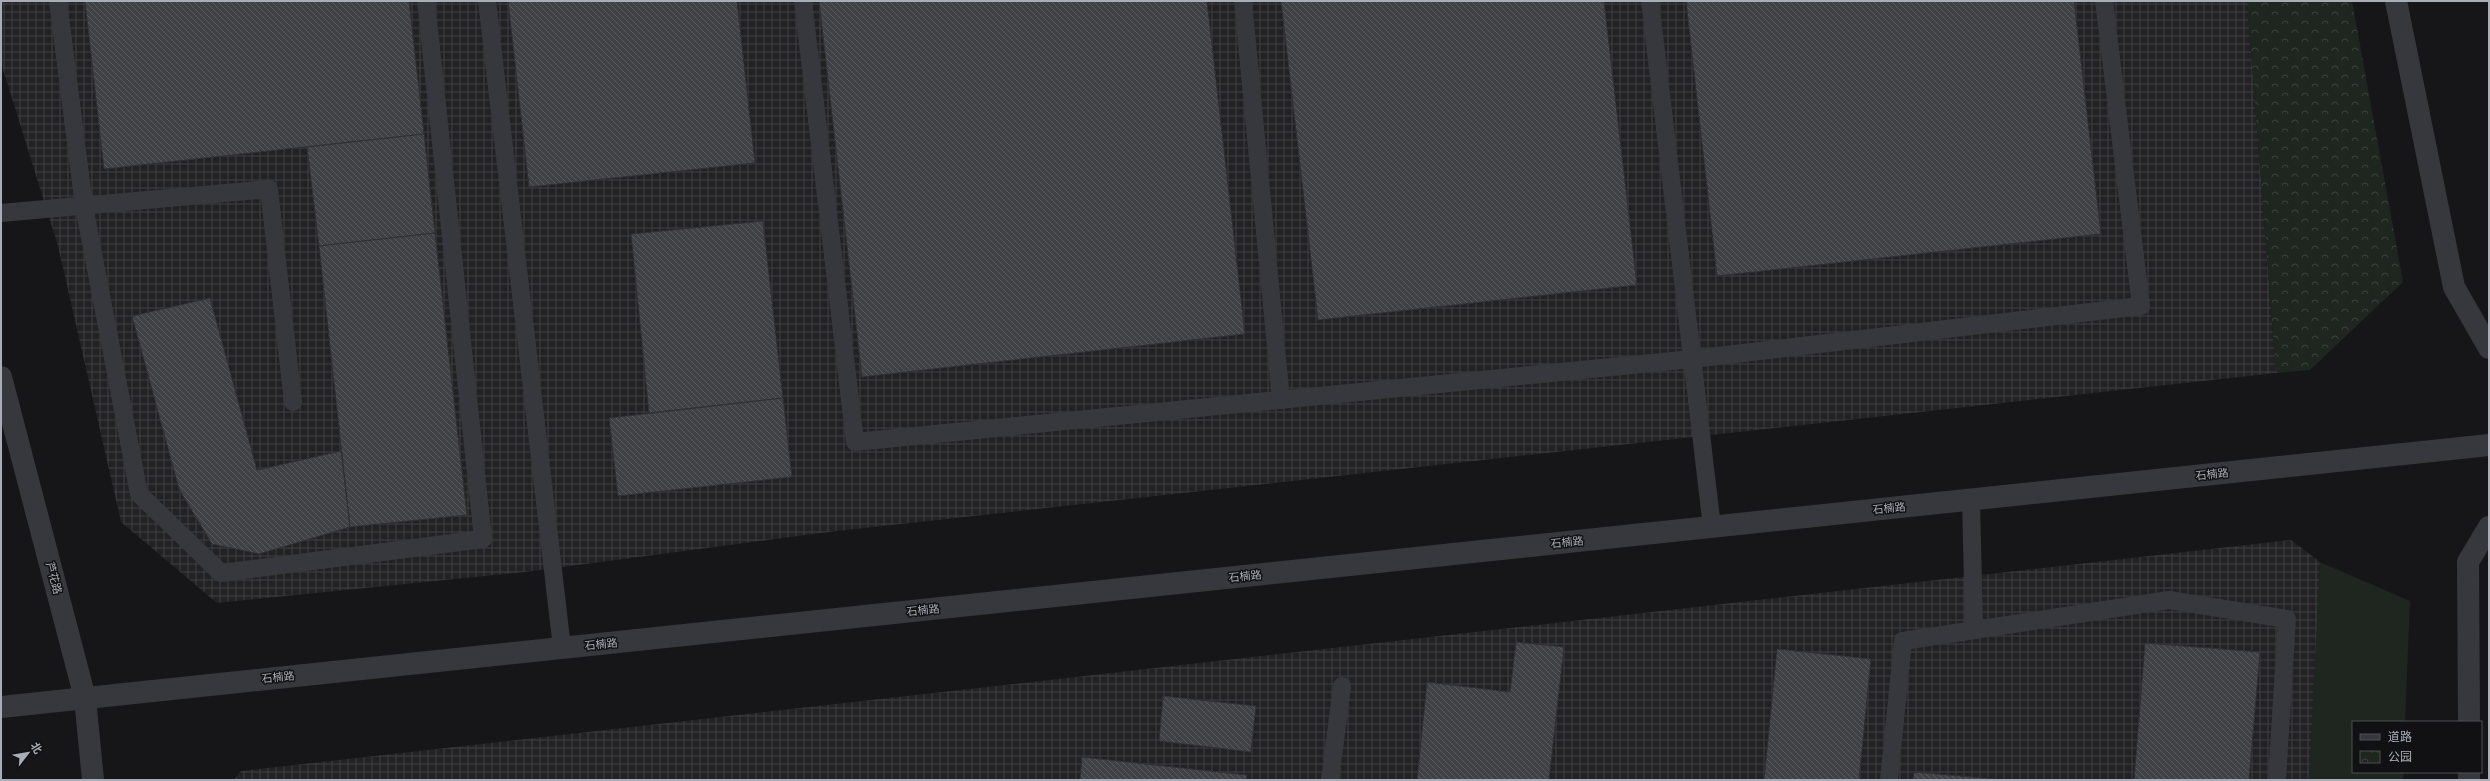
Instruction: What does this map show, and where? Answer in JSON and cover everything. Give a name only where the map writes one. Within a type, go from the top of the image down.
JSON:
[{"type":"street","points":[[2396,1],[2454,287],[2489,348]]},
{"type":"street","name":"芦花路","points":[[1,377],[85,698],[93,780]]},
{"type":"street","name":"石楠路","points":[[1,707],[2489,445]]},
{"type":"street","points":[[2469,721],[2468,562],[2489,526]]},
{"type":"lane","points":[[58,1],[84,206],[139,494],[221,573],[483,540],[426,1]]},
{"type":"lane","points":[[487,1],[562,648]]},
{"type":"lane","points":[[803,1],[855,442],[1692,359],[2141,306],[2104,1]]},
{"type":"lane","points":[[1243,1],[1281,400]]},
{"type":"lane","points":[[1650,1],[1712,526]]},
{"type":"lane","points":[[1,213],[269,189],[293,402]]},
{"type":"lane","points":[[1972,499],[1974,630]]},
{"type":"lane","points":[[1889,780],[1903,641],[2169,600],[2287,619],[2277,780]]},
{"type":"lane","points":[[1330,780],[1342,686]]},
{"type":"shaded area","points":[[1,1],[2247,1],[2276,373],[837,531],[525,572],[217,603],[121,522],[58,246],[1,63]]},
{"type":"shaded area","points":[[2291,540],[2320,562],[2313,780],[234,780],[241,771]]},
{"type":"green space","points":[[2247,1],[2352,1],[2403,282],[2310,370],[2276,373]]},
{"type":"green space","points":[[2320,562],[2410,601],[2405,721],[2352,721],[2352,773],[2404,773],[2403,780],[2309,780]]},
{"type":"building","points":[[85,1],[409,1],[424,134],[104,169]]},
{"type":"building","points":[[508,1],[737,1],[755,163],[529,187]]},
{"type":"building","points":[[819,1],[1207,1],[1245,334],[862,377]]},
{"type":"building","points":[[1281,1],[1604,1],[1637,285],[1318,320]]},
{"type":"building","points":[[1686,1],[2074,1],[2101,234],[1717,276]]},
{"type":"building","points":[[424,134],[435,233],[319,246],[307,147]]},
{"type":"building","points":[[763,221],[783,398],[649,413],[631,234]]},
{"type":"building","points":[[435,233],[467,515],[350,527],[319,246]]},
{"type":"building","points":[[210,298],[257,470],[341,451],[350,527],[259,554],[212,544],[179,489],[132,316]]},
{"type":"building","points":[[783,398],[792,477],[618,496],[609,418]]},
{"type":"building","points":[[1516,642],[1564,647],[1549,780],[1417,780],[1427,682],[1510,692]]},
{"type":"building","points":[[2145,643],[2260,652],[2249,780],[2134,780]]},
{"type":"building","points":[[1777,649],[1871,659],[1859,780],[1764,780]]},
{"type":"building","points":[[1163,696],[1256,706],[1251,752],[1159,741]]},
{"type":"building","points":[[1082,757],[1247,775],[1246,780],[1080,780]]},
{"type":"building","points":[[1914,772],[2006,780],[1913,780]]}]
